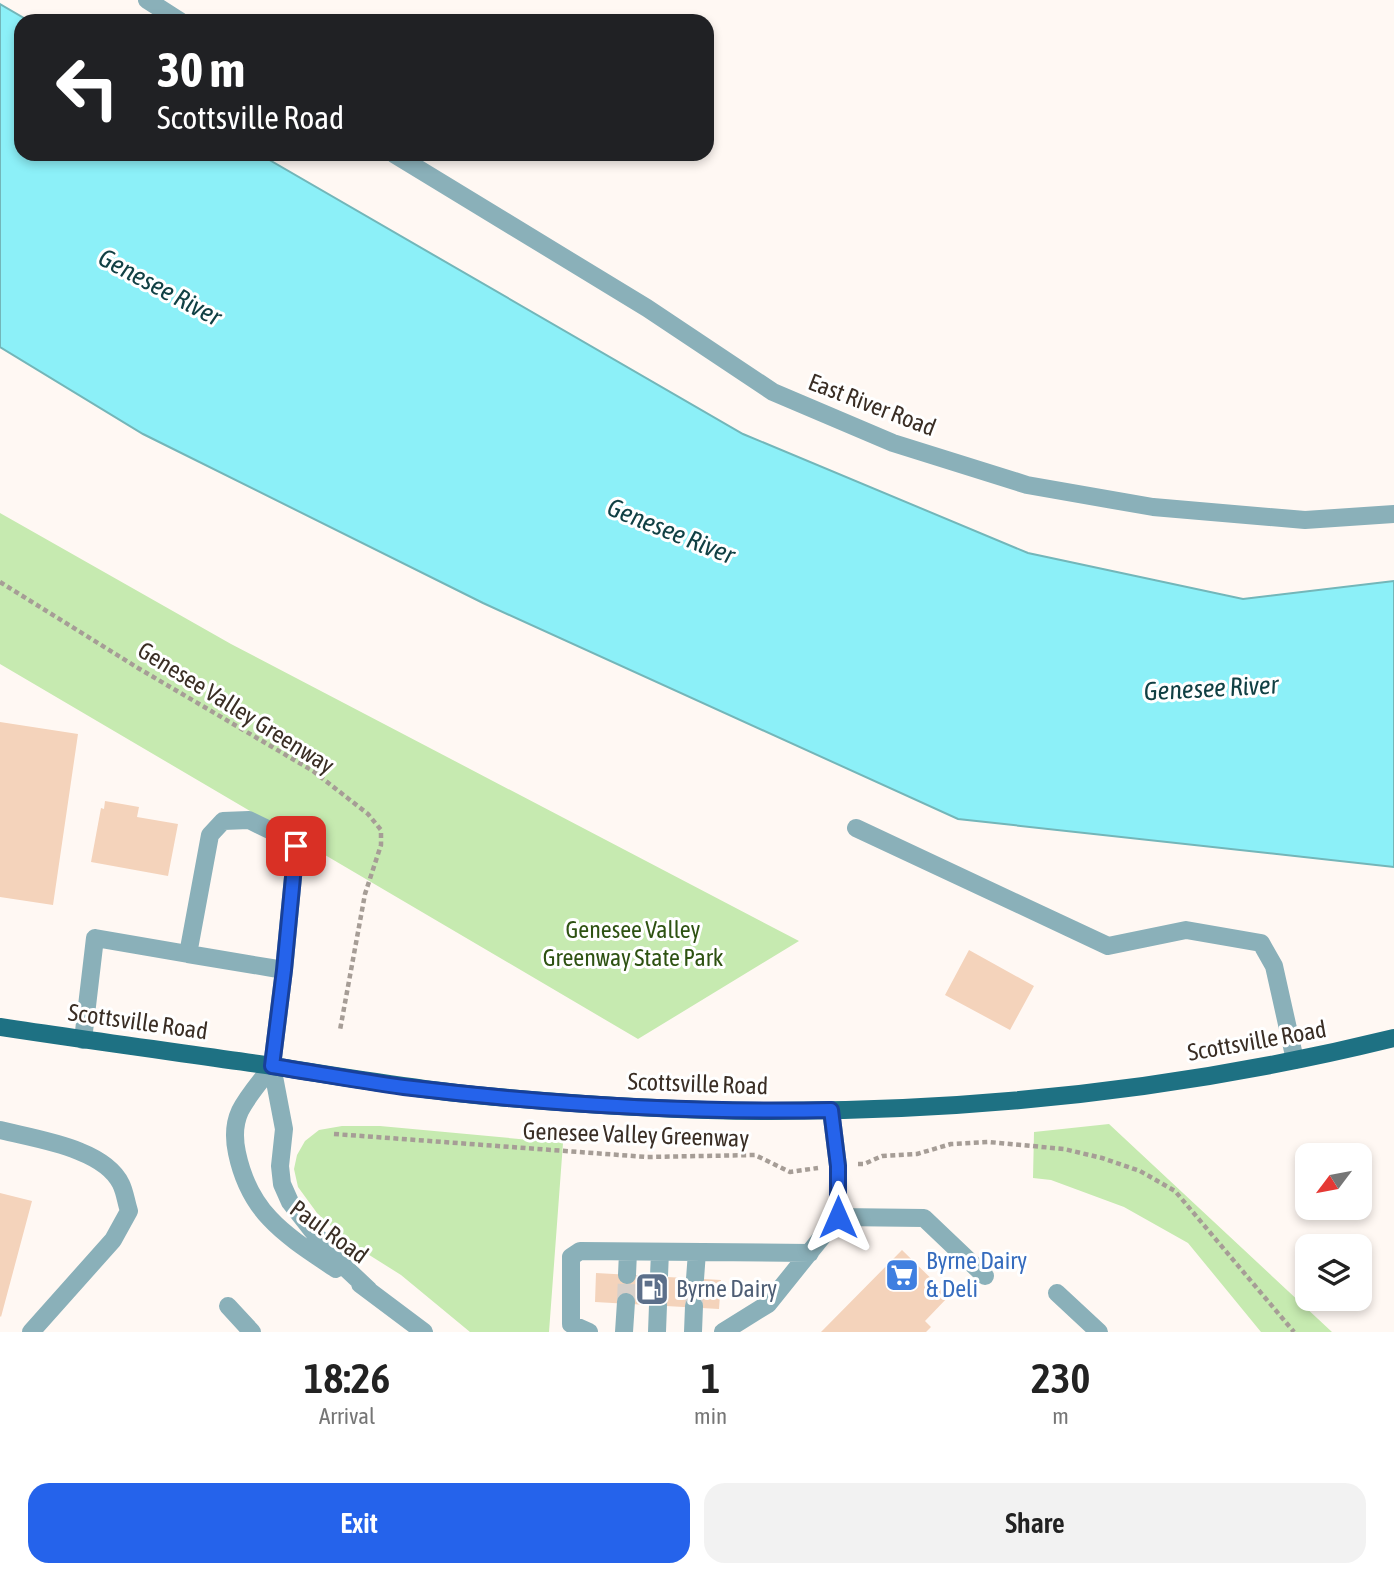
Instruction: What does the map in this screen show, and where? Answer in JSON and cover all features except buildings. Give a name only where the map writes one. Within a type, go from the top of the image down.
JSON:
[{"type":"main road","name":"Scottsville Road","points":[[0,1027],[413,1088],[669,1109],[768,1111],[914,1107],[1042,1098],[1123,1088],[1295,1060],[1394,1038]]},
{"type":"street","points":[[147,0],[169,14]]},
{"type":"street","name":"East River Road","points":[[405,161],[647,309],[773,392],[893,443],[1027,485],[1153,507],[1306,520],[1394,514]]},
{"type":"street","points":[[188,954],[209,835],[223,821],[249,820],[284,836],[296,846],[272,1066]]},
{"type":"street","points":[[856,828],[1108,946],[1185,930],[1261,943],[1274,966],[1295,1060]]},
{"type":"street","points":[[83,1040],[95,938],[284,970]]},
{"type":"street","name":"Paul Road","points":[[272,1066],[240,1111],[235,1130],[244,1178],[259,1206],[282,1231],[369,1290],[424,1332]]},
{"type":"street","name":"Paul Road","points":[[272,1066],[284,1129],[280,1166],[285,1193],[323,1245],[369,1290]]},
{"type":"street","points":[[723,1332],[768,1304],[838,1217],[838,1166],[831,1110]]},
{"type":"street","points":[[0,1130],[75,1149],[105,1165],[121,1183],[129,1210],[113,1240],[31,1332]]},
{"type":"street","points":[[838,1217],[924,1217],[985,1276]]},
{"type":"street","points":[[589,1332],[571,1324],[571,1257],[580,1251],[810,1253]]},
{"type":"street","points":[[627,1275],[628,1252]]},
{"type":"street","points":[[659,1276],[660,1252]]},
{"type":"street","points":[[695,1279],[697,1252]]},
{"type":"street","points":[[1057,1293],[1099,1332]]},
{"type":"street","points":[[624,1332],[626,1302]]},
{"type":"street","points":[[657,1332],[658,1305]]},
{"type":"street","points":[[228,1306],[252,1332]]},
{"type":"street","points":[[693,1332],[694,1306]]},
{"type":"path","name":"Genesee Valley Greenway","points":[[0,582],[138,668],[313,771],[368,814],[381,830],[381,845],[365,894],[340,1030]]},
{"type":"path","name":"Genesee Valley Greenway","points":[[334,1134],[647,1157],[755,1155],[790,1172],[863,1164],[882,1156],[917,1154],[951,1144],[989,1142],[1064,1149],[1140,1171],[1175,1191],[1294,1332]]},
{"type":"green space","name":"Genesee Valley Greenway State Park","points":[[0,513],[231,644],[799,941],[638,1039],[0,664]]},
{"type":"green space","points":[[1109,1124],[1295,1297],[1295,1311],[1309,1311],[1332,1332],[1261,1332],[1188,1243],[1124,1207],[1051,1180],[1033,1178],[1034,1132]]},
{"type":"green space","points":[[342,1126],[380,1126],[563,1143],[549,1332],[470,1332],[401,1275],[347,1241],[317,1213],[298,1187],[294,1169],[297,1155],[305,1141],[319,1130]]},
{"type":"water","name":"Genesee River","points":[[0,4],[17,14],[14,14],[14,161],[271,161],[743,434],[1028,553],[1243,599],[1394,581],[1394,867],[958,819],[483,603],[143,434],[0,347]]},
{"type":"tunnel","points":[[626,1302],[627,1275]]},
{"type":"tunnel","points":[[658,1305],[659,1276]]},
{"type":"tunnel","points":[[694,1306],[695,1279]]},
{"type":"place","name":"Byrne Dairy & Deli","points":[[902,1275]]},
{"type":"place","name":"Byrne Dairy","points":[[652,1289]]},
{"type":"route","points":[[296,846],[272,1066],[402,1086],[523,1099],[669,1109],[831,1110],[838,1166],[838,1217]]}]
